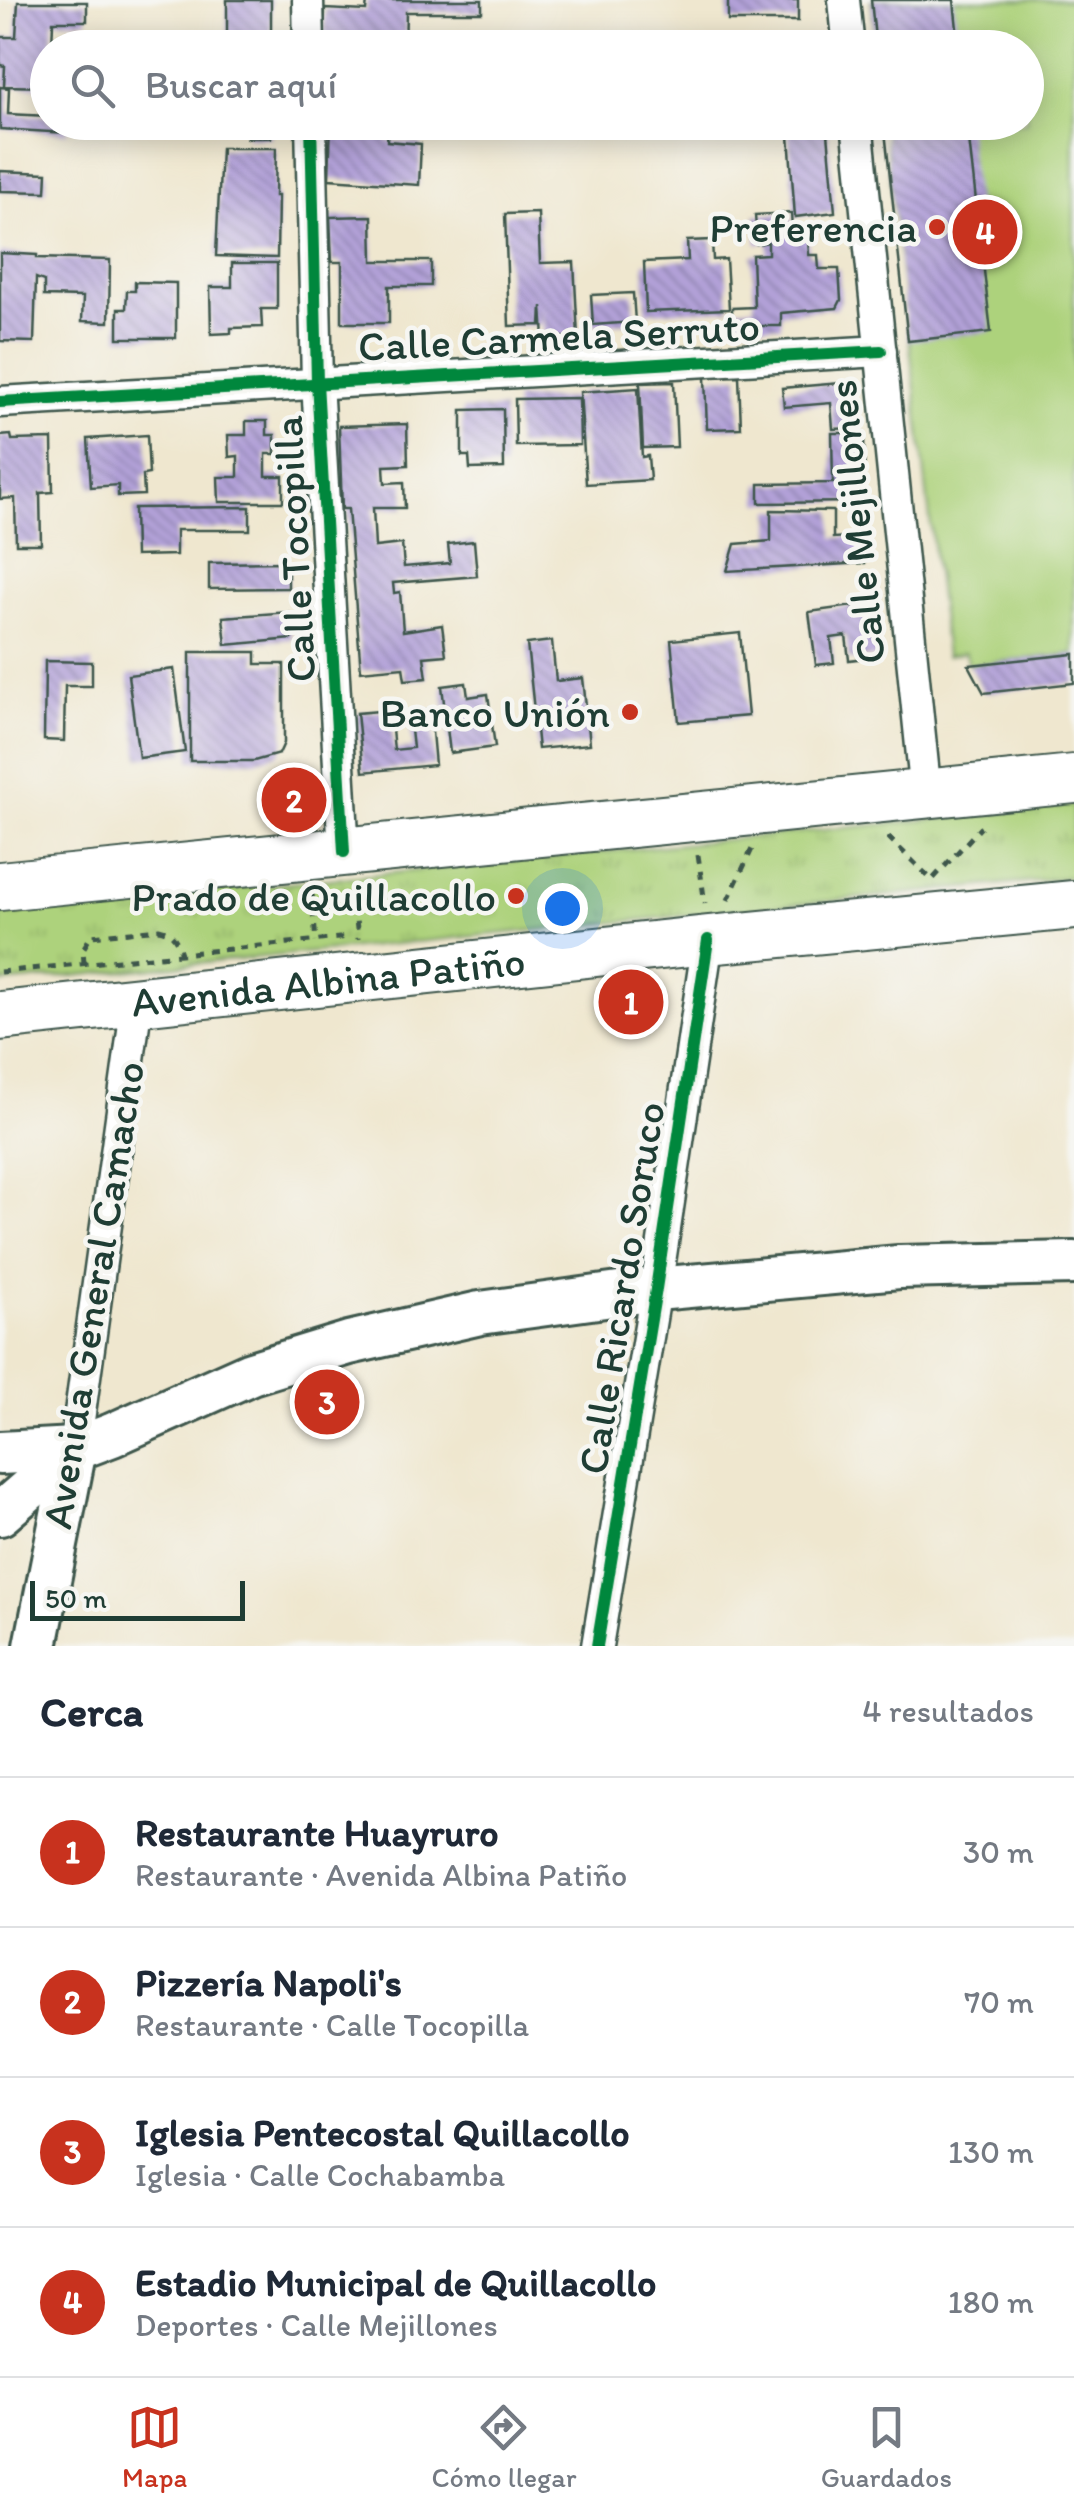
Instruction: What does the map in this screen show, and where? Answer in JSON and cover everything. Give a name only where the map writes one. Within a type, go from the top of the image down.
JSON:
[{"type":"main road","points":[[0,886],[336,870],[1074,779]]},
{"type":"main road","name":"Avenida Albina Patiño","points":[[0,1016],[137,1002],[714,918],[1074,905]]},
{"type":"main road","points":[[0,1453],[75,1448],[251,1373],[349,1343],[480,1313],[656,1289],[899,1267],[1074,1263]]},
{"type":"main road","points":[[0,1514],[75,1448]]},
{"type":"main road","name":"Avenida General Camacho","points":[[36,1646],[75,1448]]},
{"type":"street","points":[[308,0],[309,30]]},
{"type":"street","points":[[844,0],[847,30]]},
{"type":"street","name":"Calle Tocopilla","points":[[311,140],[336,870]]},
{"type":"street","name":"Calle Mejillones","points":[[859,140],[926,795]]},
{"type":"street","name":"Calle Carmela Serruto","points":[[0,402],[882,351]]},
{"type":"street","name":"Calle Ricardo Soruco","points":[[597,1646],[714,918]]},
{"type":"street","name":"Avenida General Camacho","points":[[75,1448],[137,1002]]},
{"type":"path","points":[[696,842],[714,918]]},
{"type":"path","points":[[714,918],[752,848]]},
{"type":"path","points":[[336,870],[359,948]]},
{"type":"path","points":[[316,952],[336,870]]},
{"type":"path","points":[[84,963],[83,948],[91,936],[158,929],[169,931],[178,941],[180,954]]},
{"type":"green space","points":[[871,0],[1074,0],[1074,654],[969,665],[965,653],[946,656],[886,140],[1044,140],[1044,30],[874,30]]},
{"type":"green space","name":"Prado de Quillacollo","points":[[1074,805],[1074,877],[0,983],[0,912]]},
{"type":"building","points":[[227,0],[271,0],[271,30],[227,30]]},
{"type":"building","points":[[367,0],[482,0],[482,12],[406,12],[406,30],[324,30],[325,9],[366,11]]},
{"type":"building","points":[[728,0],[798,0],[798,21],[728,21]]},
{"type":"building","points":[[871,0],[954,0],[957,30],[874,30]]},
{"type":"building","points":[[18,2],[87,2],[87,21],[53,21],[53,30],[30,30],[30,87],[4,86],[0,37],[16,37]]},
{"type":"building","points":[[0,87],[9,88],[8,114],[30,115],[30,131],[0,129]]},
{"type":"building","points":[[330,140],[421,144],[419,185],[329,179]]},
{"type":"building","points":[[789,140],[829,140],[835,212],[795,217]]},
{"type":"building","name":"Preferencia","points":[[886,140],[969,140],[991,332],[908,341]]},
{"type":"building","points":[[221,148],[276,148],[277,258],[216,256]]},
{"type":"building","points":[[0,171],[47,173],[46,192],[0,191]]},
{"type":"building","points":[[538,213],[540,263],[574,262],[578,337],[544,338],[542,306],[541,325],[509,326],[505,214]]},
{"type":"building","points":[[791,213],[792,228],[813,227],[813,241],[808,240],[809,255],[818,255],[819,269],[839,269],[841,300],[837,308],[781,313],[781,326],[732,326],[732,308],[754,307],[752,255],[768,254],[768,242],[757,244],[755,215]]},
{"type":"building","points":[[372,216],[373,261],[431,261],[431,286],[389,286],[389,323],[342,323],[342,262],[332,262],[330,217]]},
{"type":"building","points":[[712,240],[713,260],[726,259],[729,309],[646,312],[644,262],[688,260],[687,241]]},
{"type":"building","points":[[0,253],[110,260],[109,322],[82,321],[83,297],[44,296],[44,281],[36,278],[34,342],[0,341]]},
{"type":"building","points":[[232,263],[277,263],[277,309],[261,309],[262,327],[231,328],[231,333],[211,334],[210,287],[232,287]]},
{"type":"building","points":[[135,282],[176,283],[176,338],[118,338],[118,309],[126,309],[127,291],[135,291]]},
{"type":"building","points":[[633,293],[635,322],[593,325],[591,295]]},
{"type":"building","points":[[739,376],[741,428],[707,429],[705,377]]},
{"type":"building","points":[[674,382],[677,447],[643,448],[640,383]]},
{"type":"building","points":[[841,383],[850,390],[853,428],[833,429],[831,403],[784,407],[782,388]]},
{"type":"building","points":[[638,388],[642,457],[648,456],[650,480],[586,484],[580,392]]},
{"type":"building","points":[[579,398],[580,445],[516,446],[515,399]]},
{"type":"building","points":[[503,409],[504,468],[470,469],[469,456],[462,456],[462,410]]},
{"type":"building","points":[[246,421],[267,421],[267,435],[275,435],[275,454],[266,454],[266,476],[283,476],[283,502],[219,502],[218,477],[238,477],[238,456],[229,457],[228,435],[246,435]]},
{"type":"building","points":[[407,424],[408,465],[384,466],[385,483],[404,482],[405,508],[373,508],[375,547],[402,544],[404,567],[450,563],[448,544],[474,541],[477,576],[393,583],[394,593],[400,592],[403,631],[442,625],[446,655],[424,657],[427,678],[405,680],[403,667],[361,671],[348,509],[342,509],[339,426]]},
{"type":"building","points":[[832,433],[864,433],[865,502],[759,503],[759,484],[833,483]]},
{"type":"building","points":[[11,435],[12,440],[52,439],[53,492],[40,493],[41,544],[16,544],[15,498],[0,499],[0,436]]},
{"type":"building","points":[[147,435],[149,474],[143,475],[144,495],[118,496],[118,485],[91,487],[88,439]]},
{"type":"building","points":[[250,507],[250,530],[176,530],[176,555],[135,556],[134,508]]},
{"type":"building","points":[[771,510],[833,511],[833,538],[863,536],[865,563],[727,571],[735,544],[771,541]]},
{"type":"building","points":[[288,562],[288,588],[209,589],[209,563]]},
{"type":"building","points":[[875,603],[881,656],[849,660],[846,636],[831,638],[834,663],[816,665],[809,612]]},
{"type":"building","points":[[289,612],[292,639],[226,645],[223,617]]},
{"type":"building","points":[[740,633],[748,716],[679,722],[671,640]]},
{"type":"building","points":[[552,641],[556,681],[583,678],[590,744],[538,749],[527,644]]},
{"type":"building","points":[[190,652],[256,652],[256,664],[284,664],[284,743],[279,754],[254,761],[190,761]]},
{"type":"building","points":[[1074,654],[1074,683],[984,693],[969,665]]},
{"type":"building","points":[[45,661],[92,662],[92,686],[65,686],[64,741],[44,740]]},
{"type":"building","points":[[174,669],[185,752],[139,758],[128,675]]},
{"type":"building","points":[[466,683],[468,697],[488,694],[495,747],[450,753],[442,686]]},
{"type":"building","points":[[390,710],[394,750],[413,748],[409,712],[430,710],[435,765],[363,772],[357,713]]},
{"type":"cycle path","points":[[311,140],[317,382],[344,852]]},
{"type":"cycle path","points":[[0,402],[881,351]]},
{"type":"cycle path","points":[[597,1646],[708,940]]},
{"type":"place","name":"Preferencia","points":[[937,227]]},
{"type":"place","name":"Estadio Municipal de Quillacollo","points":[[985,232]]},
{"type":"place","name":"Banco Unión","points":[[630,712]]},
{"type":"place","name":"Pizzería Napoli's","points":[[294,800]]},
{"type":"place","name":"Prado de Quillacollo","points":[[516,896]]},
{"type":"place","name":"Restaurante Huayruro","points":[[631,1002]]},
{"type":"place","name":"Iglesia Pentecostal Quillacollo","points":[[327,1402]]}]
